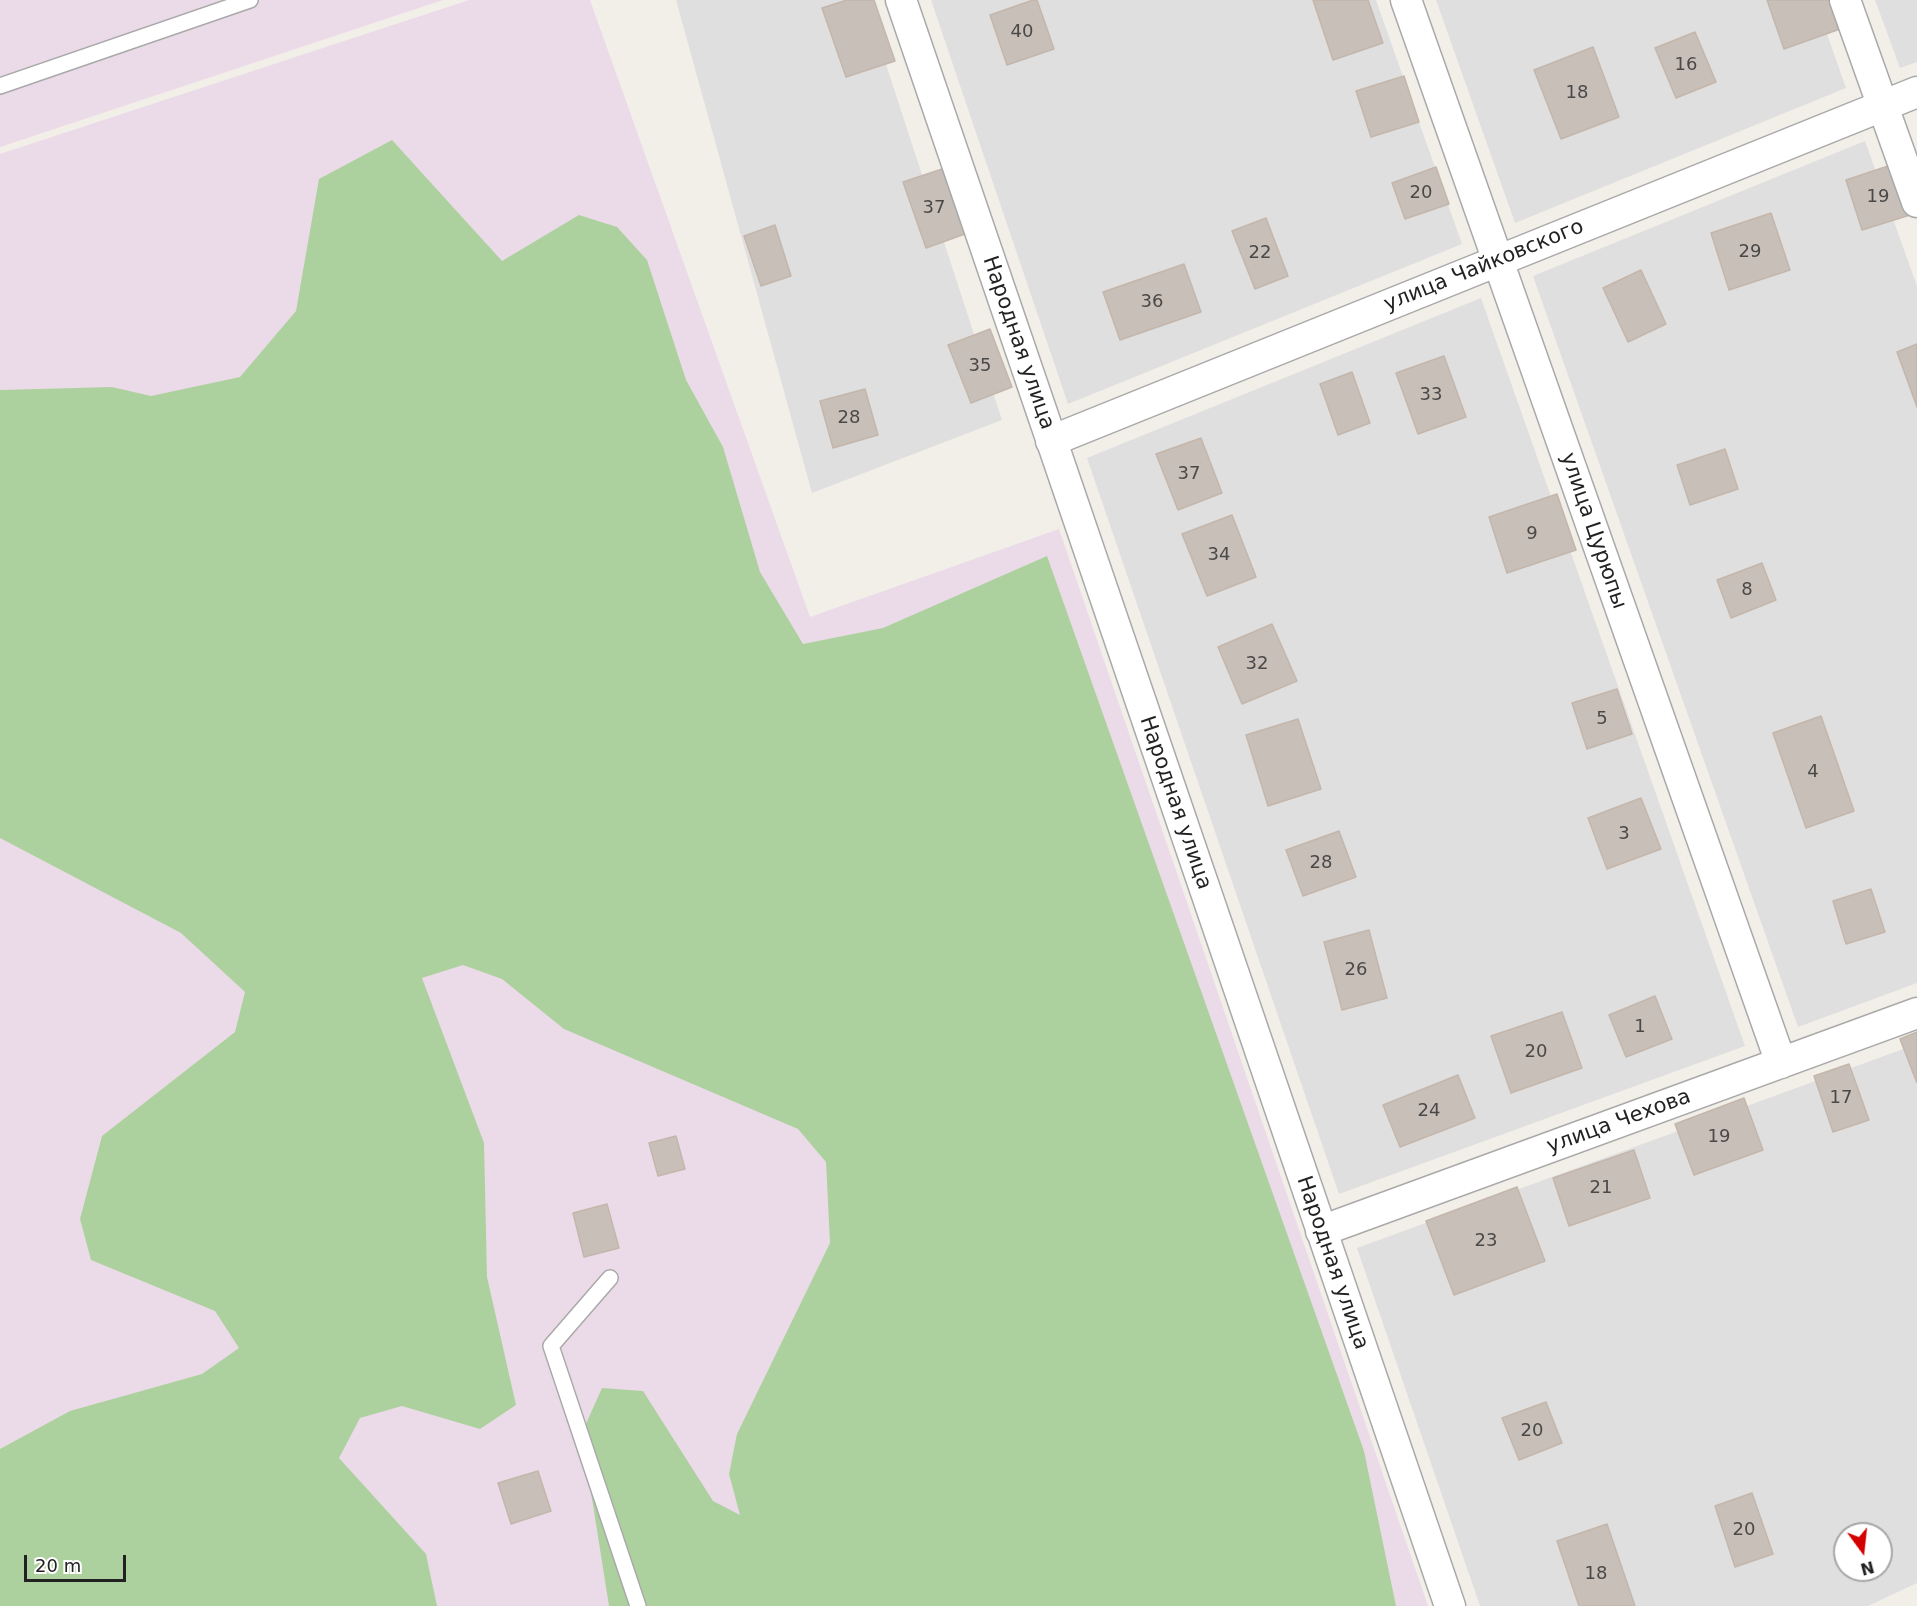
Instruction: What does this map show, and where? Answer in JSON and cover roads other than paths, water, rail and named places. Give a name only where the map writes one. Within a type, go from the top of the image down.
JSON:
[{"type":"street","name":"Народная улица","points":[[901,0],[1450,1606]]},
{"type":"street","name":"улица Цурюпы","points":[[1406,0],[1781,1063]]},
{"type":"street","points":[[1845,0],[1917,202]]},
{"type":"street","name":"улица Чайковского","points":[[1051,441],[1882,104],[1917,92]]},
{"type":"street","name":"улица Чехова","points":[[1321,1231],[1917,1013]]},
{"type":"lane","points":[[0,86],[250,0]]},
{"type":"lane","points":[[610,1278],[551,1346],[638,1606]]}]
